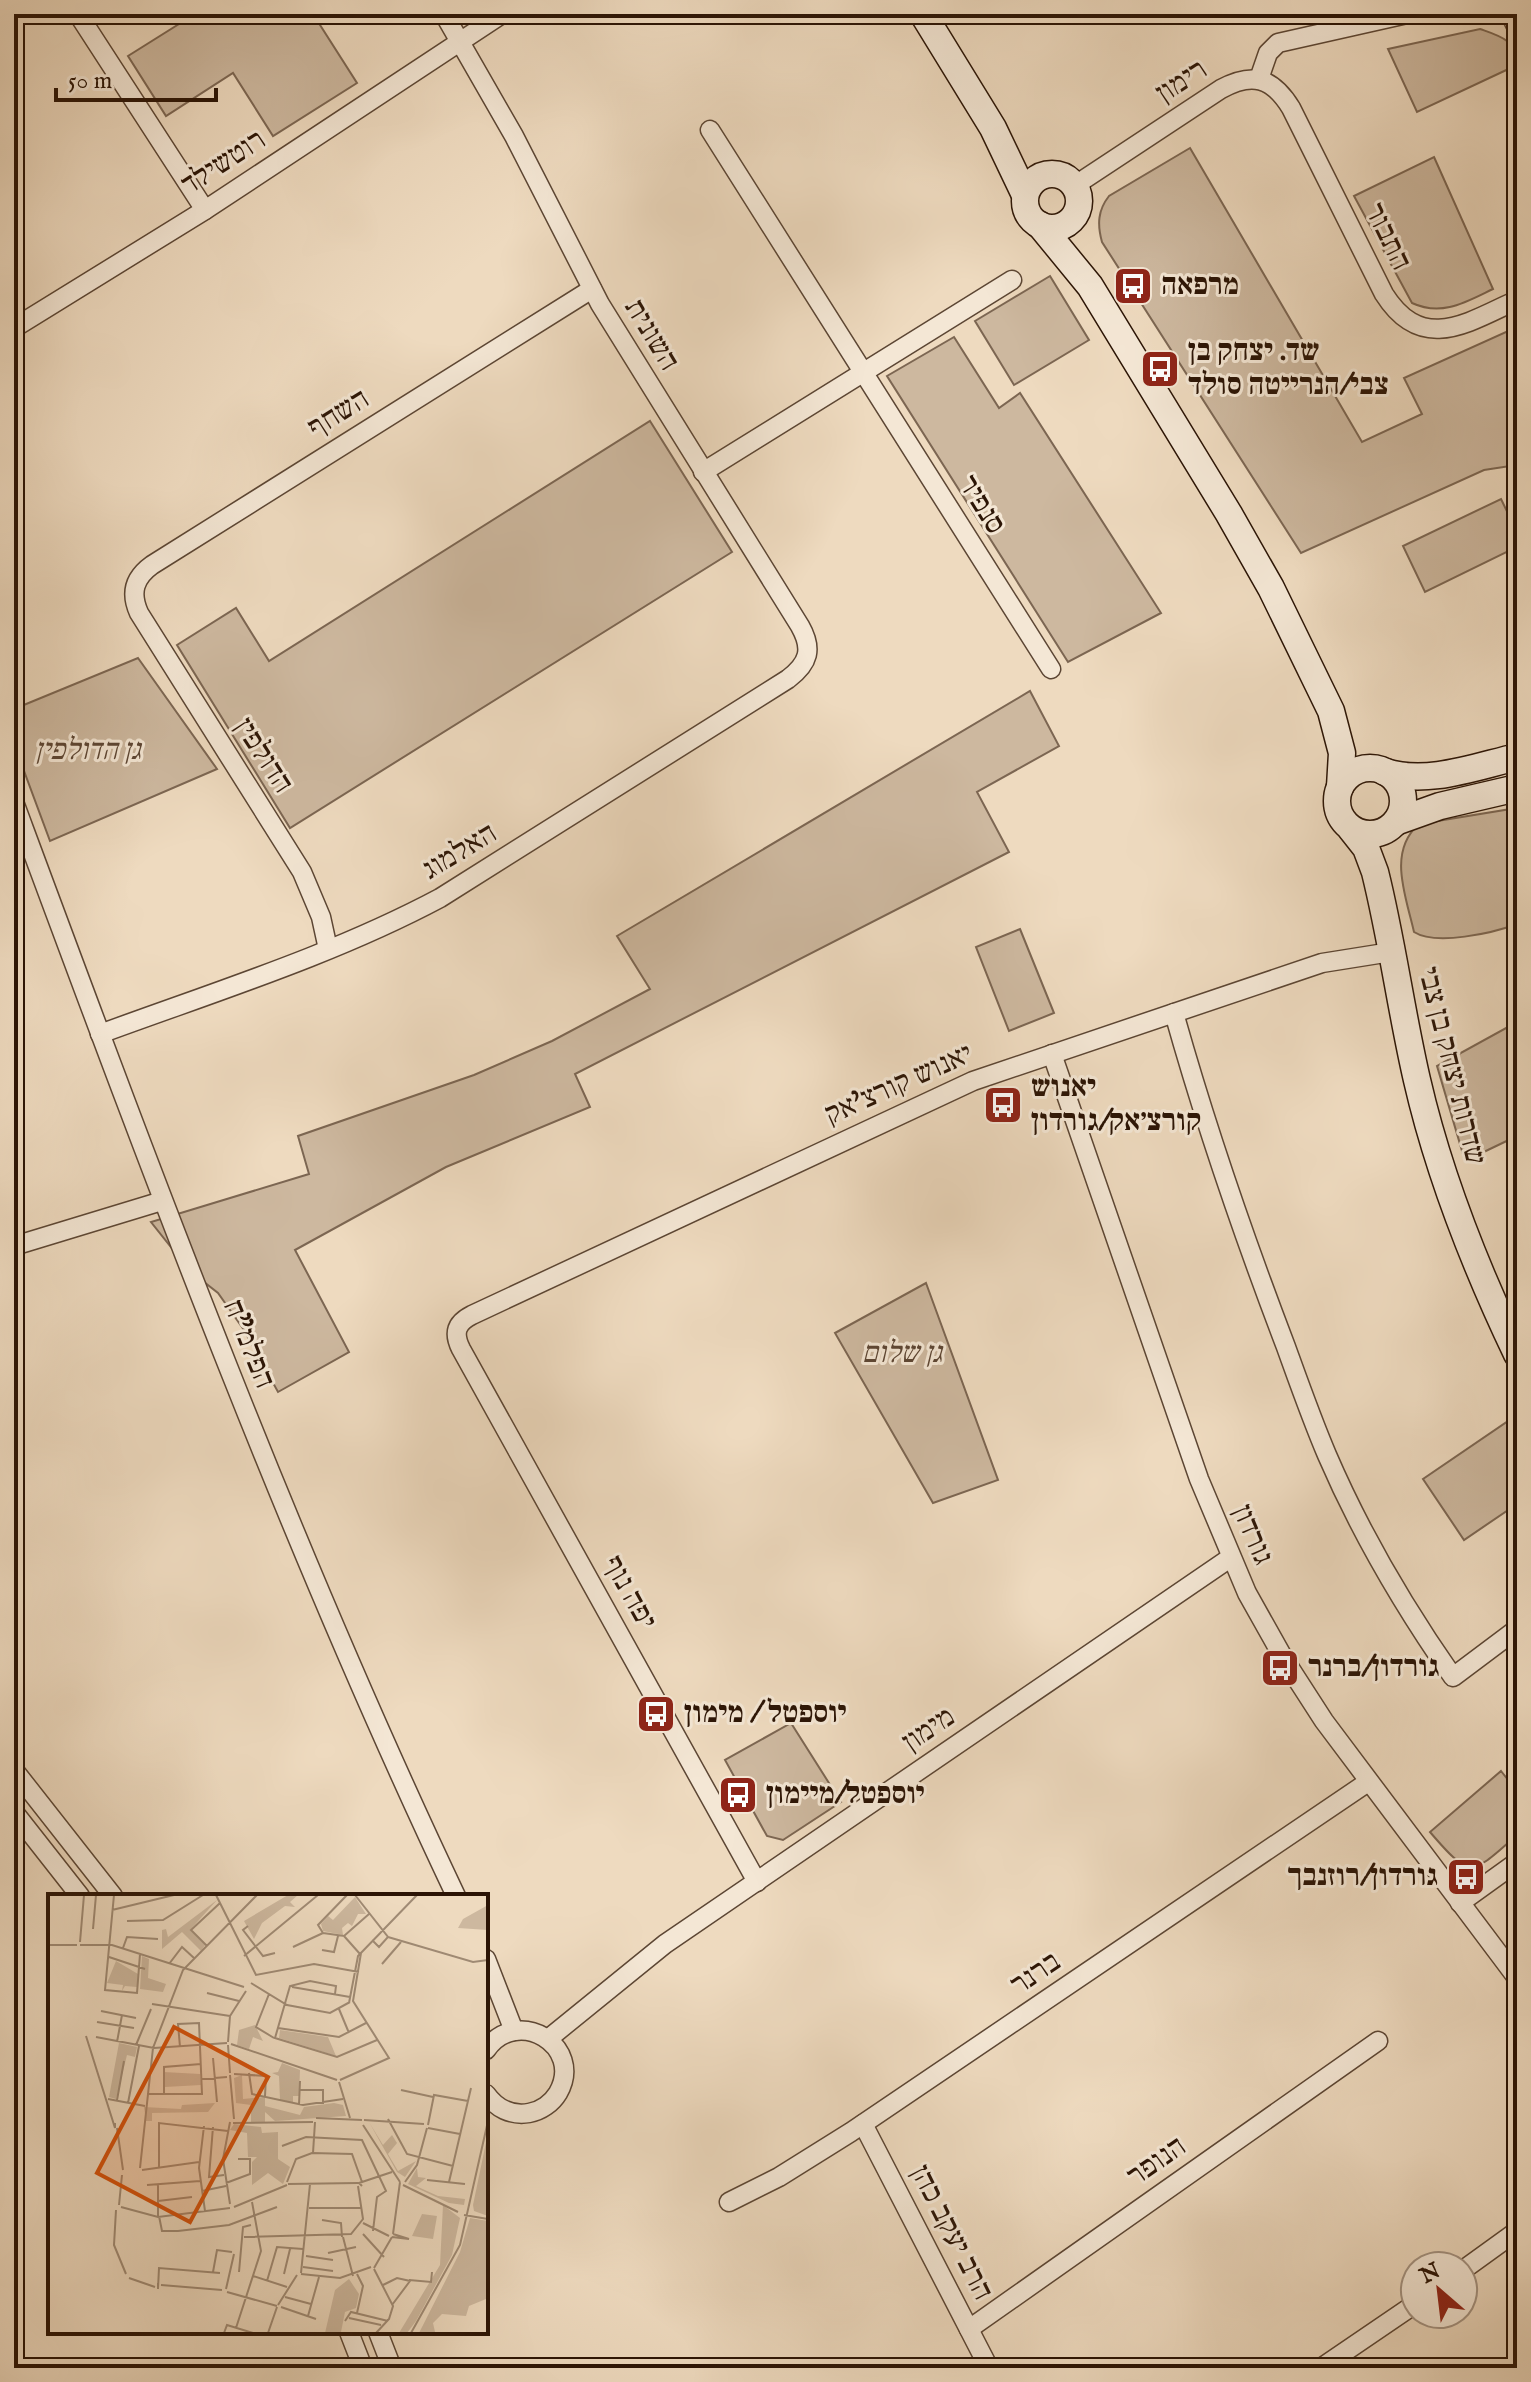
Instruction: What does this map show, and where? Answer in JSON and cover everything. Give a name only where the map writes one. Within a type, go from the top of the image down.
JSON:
[{"type":"street","points":[[78,14],[205,210]]},
{"type":"street","name":"השונית","points":[[444,14],[524,154],[592,289],[800,626],[809,650]]},
{"type":"street","name":"רוטשילד","points":[[14,328],[205,210],[502,14]]},
{"type":"street","points":[[923,14],[993,128],[1025,195],[1028,214],[1090,286],[1229,514],[1281,606],[1328,702],[1360,750],[1397,781],[1403,796],[1402,811],[1394,824]]},
{"type":"street","name":"רימון","points":[[1069,190],[1221,89],[1239,81],[1259,79],[1268,53],[1278,43],[1407,14]]},
{"type":"street","points":[[1510,14],[1517,28]]},
{"type":"street","name":"התבור","points":[[1259,79],[1271,84],[1285,98],[1384,294],[1404,319],[1422,328],[1444,329],[1517,300]]},
{"type":"street","points":[[993,128],[1069,190],[1074,216],[1064,225],[1052,228],[1040,225]]},
{"type":"street","name":"סנפיר","points":[[710,130],[1051,669]]},
{"type":"street","points":[[1025,195],[1035,179],[1043,175],[1069,190],[1090,286]]},
{"type":"street","points":[[703,472],[1012,280]]},
{"type":"street","name":"השחף","points":[[134,600],[135,583],[152,565],[592,289]]},
{"type":"street","name":"הדולפין","points":[[134,600],[143,620],[288,847],[312,896],[328,949]]},
{"type":"street","name":"האלמוג","points":[[100,1034],[328,949],[408,915],[474,878],[788,679],[804,665],[809,650]]},
{"type":"street","points":[[1328,702],[1342,753],[1337,807],[1351,829],[1371,835],[1440,806],[1517,788]]},
{"type":"street","points":[[1340,787],[1350,775],[1360,770],[1383,771],[1404,777],[1434,776],[1517,757]]},
{"type":"street","name":"הפלמ\"ח","points":[[14,802],[162,1201],[290,1520],[455,1894]]},
{"type":"street","name":"שדרות יצחק בן צבי","points":[[1376,876],[1381,846],[1394,824]]},
{"type":"street","name":"שדרות יצחק בן צבי","points":[[1351,829],[1368,853],[1376,876],[1417,1080],[1438,1158],[1465,1237],[1517,1354]]},
{"type":"street","name":"יאנוש קורצ'אק","points":[[456,1331],[461,1321],[472,1315],[953,1090],[1322,963],[1391,952]]},
{"type":"street","points":[[1174,1013],[1225,1182],[1303,1396],[1336,1476],[1380,1563],[1411,1616],[1453,1677],[1517,1629]]},
{"type":"street","name":"גורדון","points":[[1052,1054],[1199,1479],[1230,1558],[1284,1659],[1324,1721],[1517,1978]]},
{"type":"street","points":[[14,1246],[162,1201]]},
{"type":"street","name":"יפה נוף","points":[[456,1331],[461,1349],[757,1882]]},
{"type":"street","name":"מימון","points":[[548,2039],[665,1944],[1230,1558]]},
{"type":"street","points":[[14,1770],[111,1894]]},
{"type":"street","name":"ברנר","points":[[729,2202],[779,2177],[863,2124],[1368,1782]]},
{"type":"street","points":[[14,1812],[78,1894]]},
{"type":"street","points":[[1460,1903],[1517,1862]]},
{"type":"street","points":[[488,1964],[514,2031]]},
{"type":"street","points":[[488,2048],[495,2040],[514,2031],[534,2032],[548,2039],[559,2052],[563,2068],[562,2084],[554,2099],[542,2109],[526,2114],[489,2104]]},
{"type":"street","name":"הנופר","points":[[969,2329],[1378,2041]]},
{"type":"street","name":"הרב יעקב כהן","points":[[863,2124],[989,2368]]},
{"type":"street","points":[[1479,2258],[1517,2231]]},
{"type":"street","points":[[1321,2368],[1399,2315]]},
{"type":"street","points":[[350,2334],[363,2368]]},
{"type":"street","points":[[379,2334],[392,2368]]},
{"type":"green space","points":[[195,14],[313,14],[357,83],[273,136],[233,73],[166,116],[128,56]]},
{"type":"green space","points":[[1480,29],[1511,44],[1517,65],[1417,112],[1388,49]]},
{"type":"green space","points":[[1190,148],[1362,442],[1422,414],[1404,378],[1517,327],[1517,470],[1510,466],[1484,470],[1301,553],[1102,242],[1100,218],[1109,196]]},
{"type":"green space","points":[[1434,157],[1493,289],[1454,306],[1434,309],[1412,303],[1354,196]]},
{"type":"green space","points":[[1050,276],[1089,340],[1014,385],[975,321]]},
{"type":"green space","points":[[954,337],[999,408],[1020,393],[1161,613],[1068,662],[887,376]]},
{"type":"green space","points":[[650,421],[732,552],[290,828],[177,645],[236,608],[269,661]]},
{"type":"green space","points":[[1501,499],[1517,532],[1517,547],[1425,592],[1403,546]]},
{"type":"green space","name":"גן הדולפין","points":[[138,658],[217,769],[50,841],[14,744],[14,709]]},
{"type":"green space","points":[[1030,691],[1059,746],[977,792],[1009,852],[575,1074],[590,1107],[446,1167],[295,1250],[349,1352],[278,1392],[244,1330],[218,1293],[190,1271],[151,1222],[309,1174],[298,1136],[474,1075],[552,1041],[650,989],[617,936]]},
{"type":"green space","points":[[1517,808],[1517,924],[1450,938],[1414,932],[1401,861],[1409,835],[1419,824]]},
{"type":"green space","points":[[1020,929],[1054,1013],[1009,1031],[976,947]]},
{"type":"green space","points":[[1517,1022],[1517,1076],[1513,1079],[1517,1086],[1517,1136],[1465,1161],[1437,1066]]},
{"type":"green space","name":"גן שלום","points":[[926,1283],[998,1480],[933,1503],[835,1333]]},
{"type":"green space","points":[[1517,1415],[1517,1504],[1464,1540],[1423,1479]]},
{"type":"green space","points":[[791,1723],[841,1802],[783,1840],[767,1836],[725,1760]]},
{"type":"green space","points":[[1501,1771],[1517,1791],[1517,1835],[1481,1864],[1464,1865],[1430,1832]]},
{"type":"place","name":"מרפאה","points":[[1133,286]]},
{"type":"place","name":"שד. יצחק בן צבי/הנרייטה סולד","points":[[1160,369]]},
{"type":"place","name":"יאנוש קורצ׳אק/גורדון","points":[[1003,1105]]},
{"type":"place","name":"גורדון/ברנר","points":[[1280,1668]]},
{"type":"place","name":"יוספטל / מימון","points":[[656,1714]]},
{"type":"place","name":"יוספטל/מיימון","points":[[738,1795]]},
{"type":"place","name":"גורדון/רוזנבך","points":[[1466,1877]]}]
